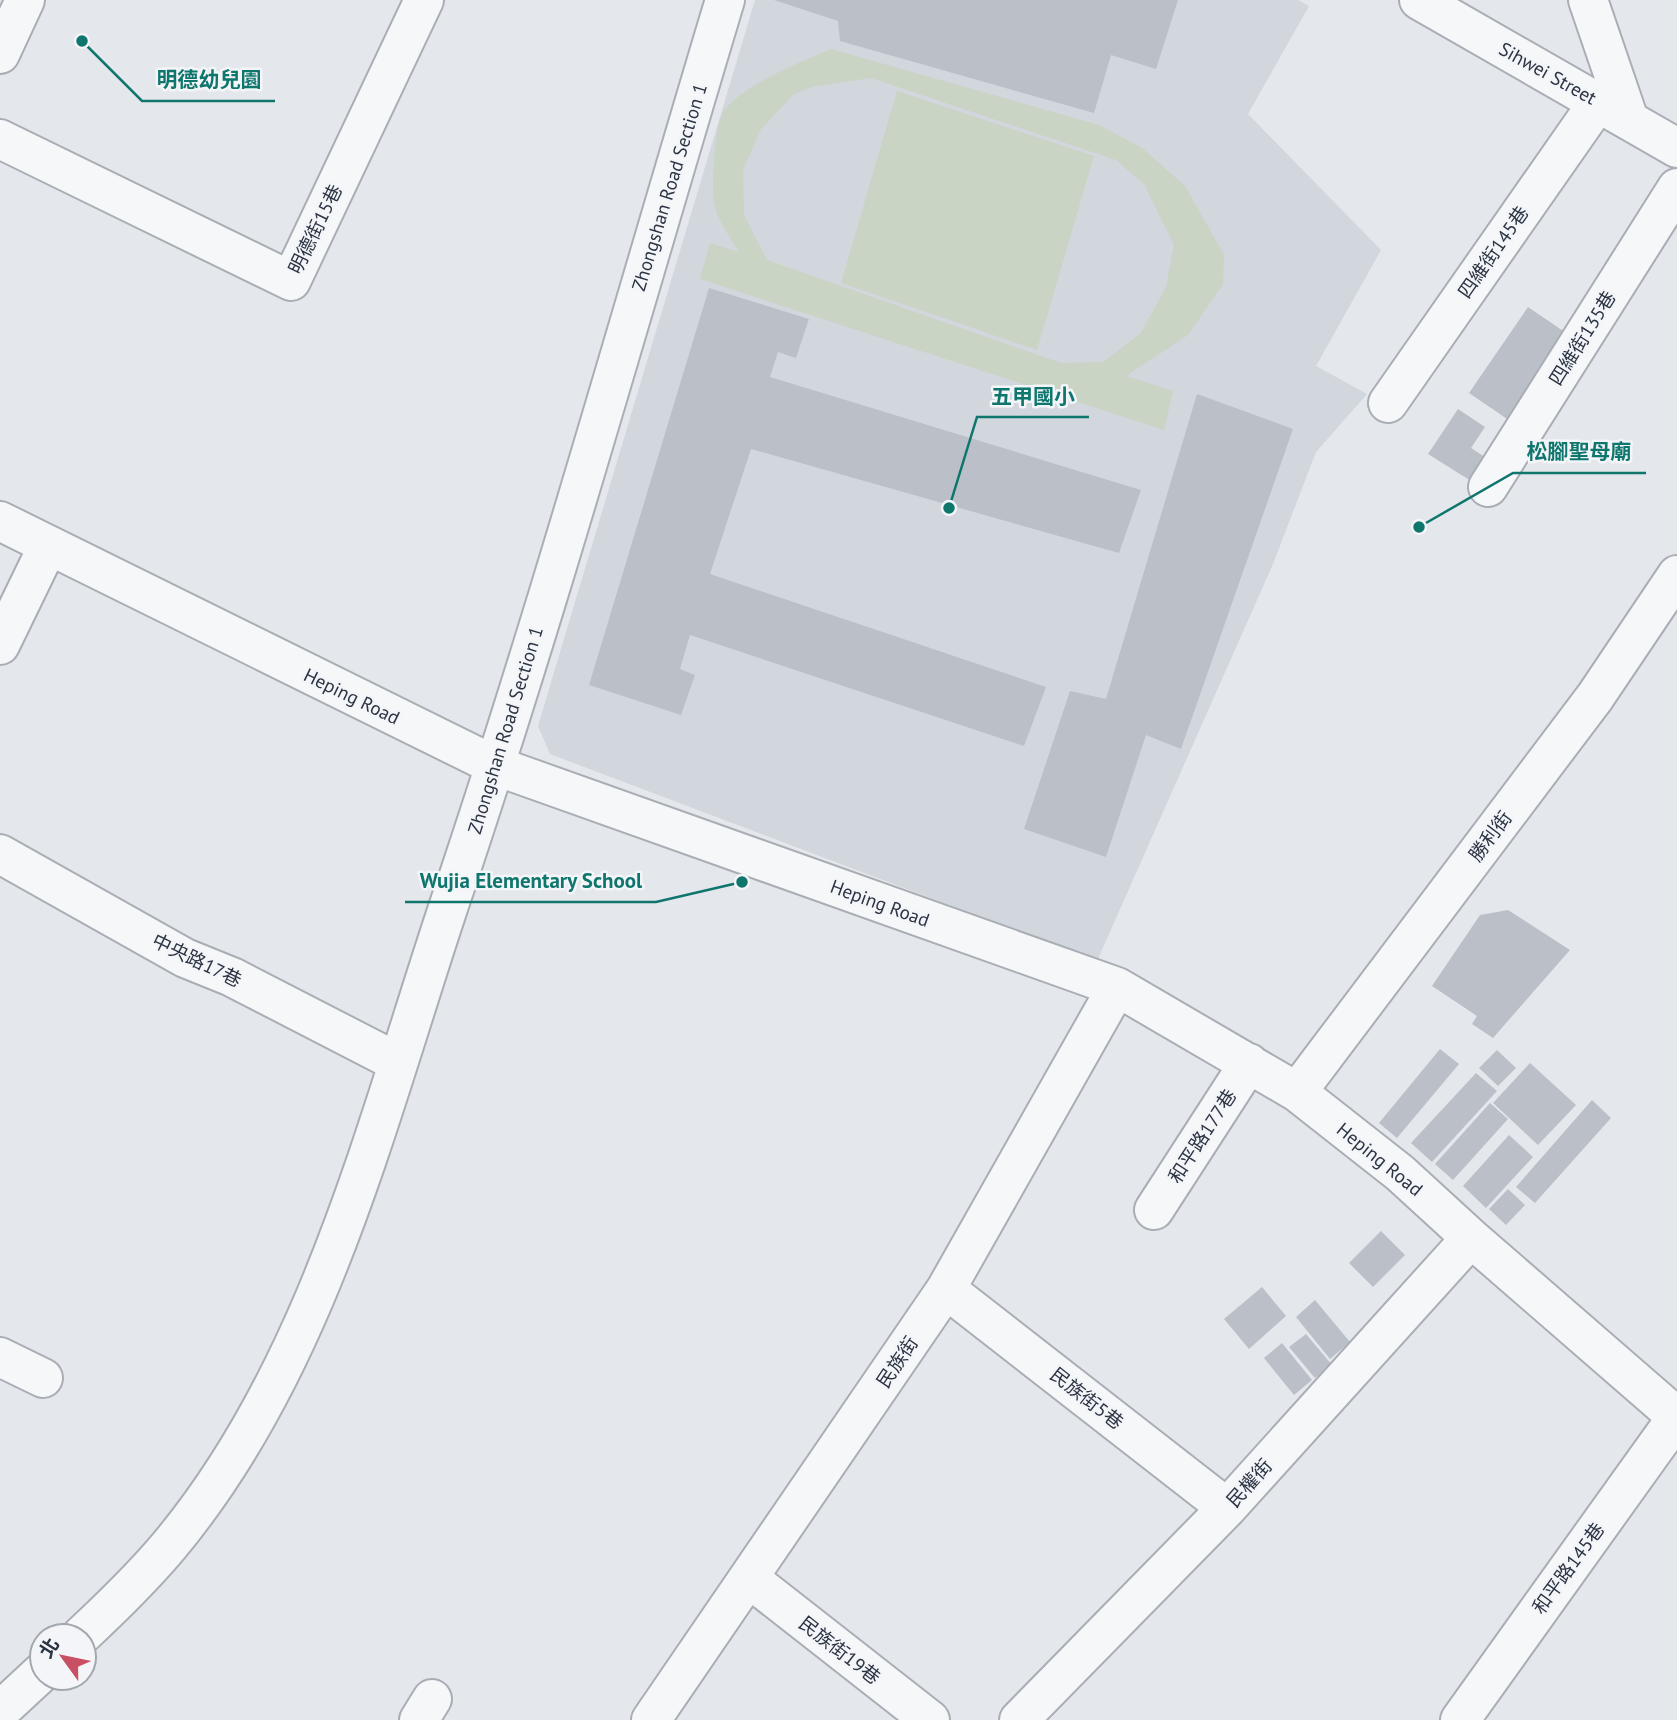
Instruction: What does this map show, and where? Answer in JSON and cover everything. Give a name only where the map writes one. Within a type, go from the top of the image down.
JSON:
[{"type":"street","points":[[0,54],[24,0]]},
{"type":"street","name":"明德街15巷","points":[[0,139],[291,281],[424,0]]},
{"type":"street","name":"Zhongshan Road Section 1","points":[[96,1622],[170,1544],[254,1421],[299,1331],[339,1237],[496,766],[725,0]]},
{"type":"street","name":"Sihwei Street","points":[[1419,0],[1677,148]]},
{"type":"street","points":[[1588,0],[1613,109]]},
{"type":"street","name":"四維街145巷","points":[[1388,403],[1613,109]]},
{"type":"street","name":"四維街135巷","points":[[1488,487],[1677,188]]},
{"type":"street","name":"Heping Road","points":[[0,521],[496,766],[1117,987],[1297,1092],[1400,1172],[1471,1238],[1677,1417]]},
{"type":"street","points":[[0,645],[48,546]]},
{"type":"street","name":"勝利街","points":[[1297,1092],[1595,697],[1677,575]]},
{"type":"street","name":"中央路17巷","points":[[0,854],[185,958],[232,977],[397,1062]]},
{"type":"street","name":"民族街","points":[[651,1720],[946,1289],[1117,987]]},
{"type":"street","name":"和平路177巷","points":[[1154,1210],[1249,1063]]},
{"type":"street","name":"民權街","points":[[1019,1720],[1227,1508],[1471,1238]]},
{"type":"street","name":"民族街5巷","points":[[946,1289],[1227,1508]]},
{"type":"street","points":[[0,1357],[43,1378]]},
{"type":"street","name":"和平路145巷","points":[[1460,1720],[1677,1417]]},
{"type":"street","name":"民族街19巷","points":[[750,1579],[930,1720]]},
{"type":"street","points":[[0,1711],[28,1685]]},
{"type":"shaded area","points":[[755,0],[1298,0],[1309,6],[1248,114],[1381,250],[1316,366],[1367,394],[1316,452],[1273,564],[1097,961],[550,754],[538,726]]},
{"type":"green space","points":[[831,49],[1099,125],[1142,148],[1185,186],[1224,255],[1223,284],[1188,335],[1126,376],[1173,391],[1164,430],[700,279],[710,243],[739,252],[719,219],[714,201],[715,145],[722,115],[729,105],[755,85]],"holes":[[[871,78],[1116,160],[1144,184],[1174,245],[1166,287],[1141,333],[1103,362],[1061,363],[767,260],[744,215],[743,170],[761,129],[794,94],[811,87]]]},
{"type":"green space","points":[[897,91],[1094,156],[1037,350],[841,283]]},
{"type":"building","points":[[774,0],[1178,0],[1156,69],[1111,55],[1094,113],[840,41],[838,21]]},
{"type":"building","points":[[709,288],[809,319],[796,358],[778,352],[770,377],[1141,490],[1119,553],[751,449],[710,574],[1046,687],[1024,746],[690,635],[680,669],[695,675],[681,715],[589,685]]},
{"type":"building","points":[[1528,307],[1575,339],[1516,425],[1469,393]]},
{"type":"building","points":[[1197,394],[1293,429],[1181,749],[1146,735],[1106,857],[1024,829],[1070,691],[1106,699]]},
{"type":"building","points":[[1458,409],[1485,427],[1471,448],[1494,463],[1479,486],[1428,454]]},
{"type":"building","points":[[1508,910],[1570,950],[1493,1038],[1472,1024],[1477,1016],[1432,986],[1480,915]]},
{"type":"building","points":[[1440,1049],[1459,1064],[1397,1138],[1379,1123]]},
{"type":"building","points":[[1497,1050],[1516,1068],[1498,1086],[1479,1068]]},
{"type":"building","points":[[1530,1063],[1576,1105],[1538,1145],[1493,1103]]},
{"type":"building","points":[[1476,1073],[1497,1091],[1432,1162],[1411,1143]]},
{"type":"building","points":[[1592,1100],[1611,1118],[1535,1203],[1516,1187]]},
{"type":"building","points":[[1490,1103],[1508,1119],[1453,1180],[1435,1164]]},
{"type":"building","points":[[1509,1135],[1533,1157],[1486,1208],[1463,1186]]},
{"type":"building","points":[[1508,1189],[1525,1205],[1506,1225],[1489,1209]]},
{"type":"building","points":[[1381,1231],[1405,1255],[1373,1287],[1349,1263]]},
{"type":"building","points":[[1262,1287],[1286,1316],[1249,1349],[1224,1319]]},
{"type":"building","points":[[1315,1300],[1350,1342],[1330,1359],[1296,1317]]},
{"type":"building","points":[[1306,1334],[1332,1365],[1315,1378],[1289,1347]]},
{"type":"building","points":[[1282,1343],[1312,1380],[1294,1395],[1264,1358]]},
{"type":"place","name":"明德幼兒園","points":[[82,41]]},
{"type":"place","name":"五甲國小","points":[[949,508]]},
{"type":"place","name":"松腳聖母廟","points":[[1419,527]]},
{"type":"place","name":"Wujia Elementary School","points":[[742,882]]}]
